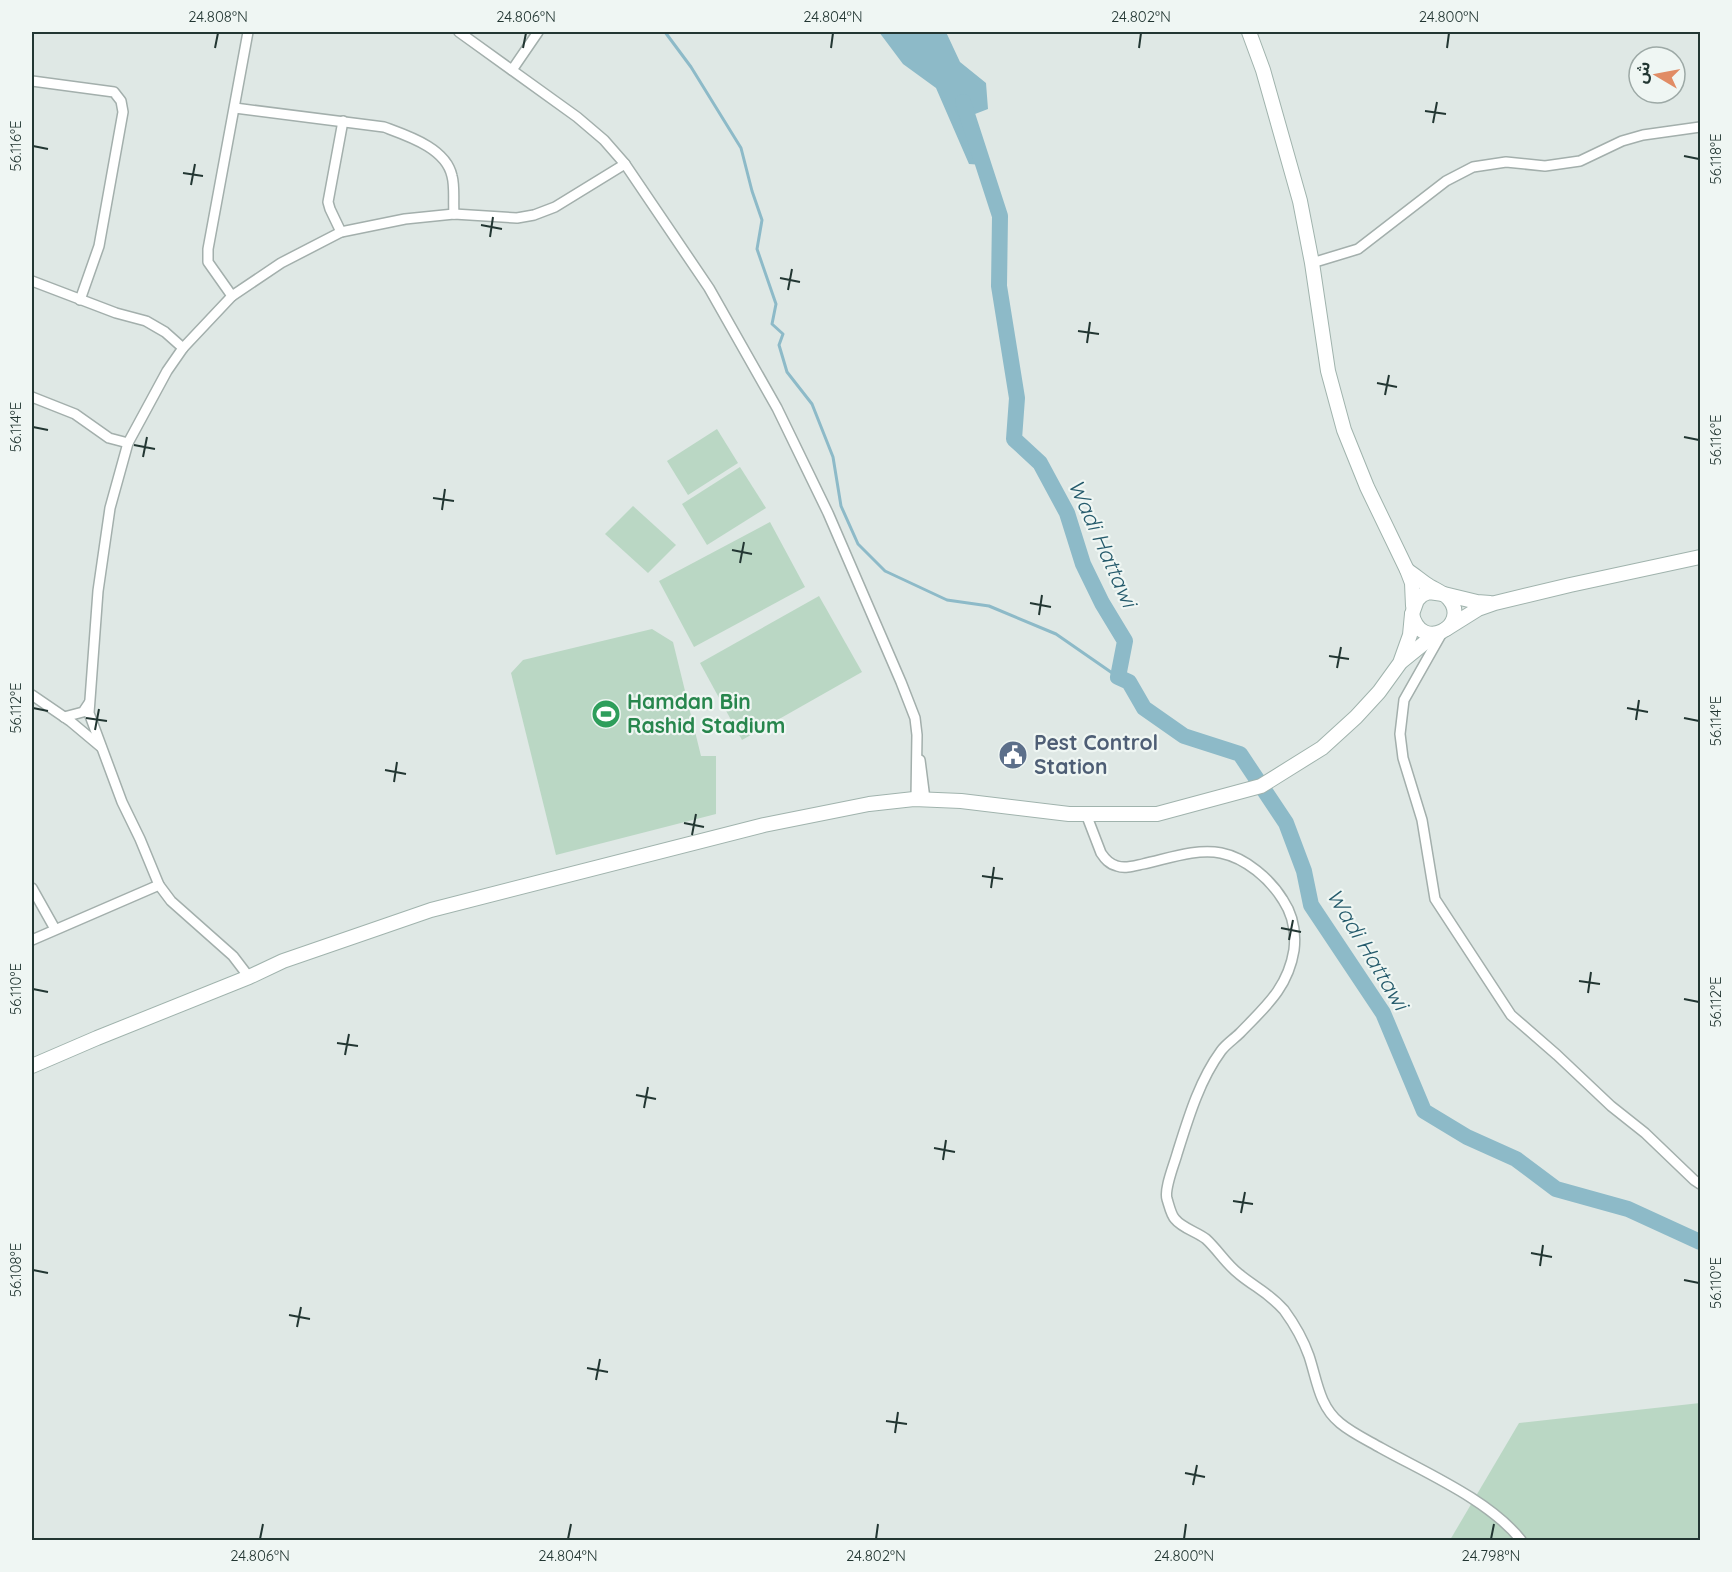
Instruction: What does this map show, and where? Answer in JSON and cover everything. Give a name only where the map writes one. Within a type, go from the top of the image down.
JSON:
[{"type":"street","points":[[232,296],[208,262],[208,249],[248,32]]},
{"type":"street","points":[[459,32],[577,117],[604,140],[625,164],[710,288],[777,408],[828,513],[901,682],[915,718],[920,799]]},
{"type":"street","points":[[512,70],[538,32]]},
{"type":"street","points":[[1249,32],[1263,70],[1300,201],[1328,370],[1344,430],[1367,487],[1407,570],[1414,594],[1410,635],[1400,663]]},
{"type":"street","points":[[32,81],[114,92],[121,100],[123,112],[99,246],[80,300]]},
{"type":"street","points":[[235,108],[343,121],[384,128],[402,134],[436,153],[447,162],[453,177],[454,214]]},
{"type":"street","points":[[341,232],[328,201],[343,121]]},
{"type":"street","points":[[1312,263],[1358,249],[1446,181],[1473,167],[1506,162],[1545,166],[1580,162],[1622,141],[1643,135],[1701,127]]},
{"type":"street","points":[[249,977],[233,956],[171,901],[159,885],[122,802],[89,713],[98,591],[110,508],[128,443],[167,371],[183,348],[232,296],[281,263],[341,232],[405,219],[454,214],[517,218],[534,215],[555,207],[625,164]]},
{"type":"street","points":[[32,280],[80,300],[146,321],[165,332],[183,348]]},
{"type":"street","points":[[32,397],[75,414],[109,438],[128,443]]},
{"type":"street","points":[[32,1066],[283,961],[431,910],[764,825],[869,804],[920,799],[981,803],[1069,814],[1157,814],[1261,786],[1322,748],[1379,692],[1400,663],[1428,640],[1478,609],[1570,585],[1701,557]]},
{"type":"street","points":[[1407,570],[1449,598],[1454,611],[1451,624],[1444,631],[1404,700],[1400,734],[1403,758],[1422,820],[1435,899],[1511,1016],[1557,1054],[1611,1106],[1645,1133],[1701,1184]]},
{"type":"street","points":[[1444,631],[1428,633],[1417,626],[1413,610],[1422,595],[1429,592],[1476,602],[1495,603]]},
{"type":"street","points":[[32,695],[102,748]]},
{"type":"street","points":[[64,717],[83,712],[90,701]]},
{"type":"street","points":[[1086,814],[1101,853],[1112,864],[1129,867],[1208,852],[1234,857],[1246,863],[1270,883],[1284,901],[1293,922],[1295,941],[1291,965],[1282,986],[1271,1001],[1222,1050],[1192,1109],[1165,1196],[1174,1219],[1203,1237],[1240,1275],[1271,1296],[1286,1313],[1300,1333],[1322,1398],[1338,1422],[1469,1496],[1509,1526],[1521,1540]]},
{"type":"street","points":[[32,940],[159,885]]},
{"type":"street","points":[[32,888],[56,929]]},
{"type":"green space","points":[[717,429],[738,463],[688,495],[667,461]]},
{"type":"green space","points":[[740,467],[766,508],[707,545],[682,504]]},
{"type":"green space","points":[[633,506],[676,545],[648,573],[605,534]]},
{"type":"green space","points":[[770,522],[805,587],[694,647],[659,581]]},
{"type":"green space","points":[[819,596],[862,672],[742,740],[700,663]]},
{"type":"green space","name":"Hamdan Bin Rashid Stadium","points":[[652,629],[673,642],[701,756],[716,756],[716,814],[556,855],[511,673],[523,660]]},
{"type":"green space","points":[[1700,1403],[1700,1540],[1450,1540],[1519,1423]]},
{"type":"water","points":[[879,32],[946,32],[960,62],[986,83],[988,109],[975,114],[968,129],[978,143],[983,165],[969,164],[936,88],[903,64]]},
{"type":"waterway","points":[[665,32],[691,67],[741,148],[762,220],[757,249],[776,304],[772,324],[783,334],[779,345],[787,372],[812,404],[833,457],[841,506],[858,544],[885,571],[947,600],[989,606],[1056,634],[1118,677]]},
{"type":"waterway","name":"Wadi Hattawi","points":[[963,102],[1000,216],[999,286],[1017,398],[1014,439],[1040,463],[1067,513],[1083,564],[1102,603],[1125,641],[1118,677],[1129,682],[1144,708],[1184,736],[1240,754],[1286,823],[1304,871],[1311,905],[1383,1013],[1424,1111],[1467,1137],[1516,1159],[1556,1189],[1628,1209],[1700,1242]]},
{"type":"place","name":"Hamdan Bin Rashid Stadium","points":[[606,714]]},
{"type":"place","name":"Pest Control Station","points":[[1013,755]]}]
